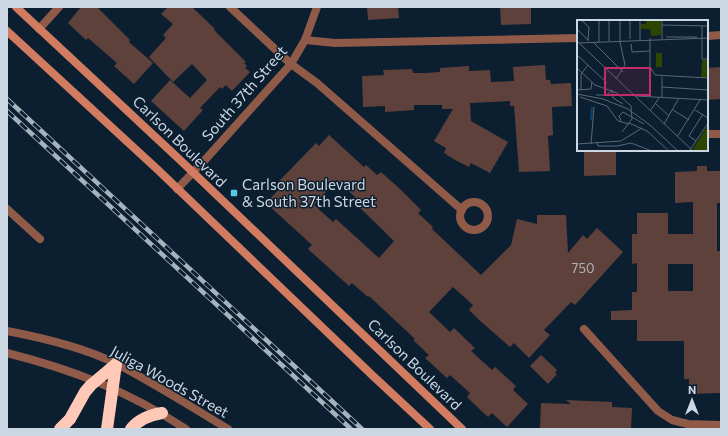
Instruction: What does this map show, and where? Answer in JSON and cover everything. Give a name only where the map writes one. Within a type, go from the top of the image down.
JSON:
[{"type":"highway","points":[[60,429],[70,419],[85,392],[95,380],[116,364]]},
{"type":"highway","points":[[107,429],[114,388],[116,364]]},
{"type":"highway","points":[[131,429],[135,424],[147,417],[162,413]]},
{"type":"main road","name":"Carlson Boulevard","points":[[16,7],[193,172],[462,429]]},
{"type":"main road","points":[[7,31],[177,188],[430,429]]},
{"type":"street","points":[[39,28],[59,7]]},
{"type":"street","points":[[230,7],[291,64],[317,83],[462,210]]},
{"type":"street","name":"South 37th Street","points":[[177,188],[291,64],[305,40],[317,7]]},
{"type":"street","points":[[708,36],[721,35]]},
{"type":"street","points":[[305,40],[335,43],[577,38]]},
{"type":"street","points":[[708,134],[721,134]]},
{"type":"street","points":[[7,209],[40,239]]},
{"type":"street","points":[[584,329],[658,411],[672,420],[688,424],[721,425]]},
{"type":"street","name":"Juliga Woods Street","points":[[7,331],[46,339],[82,350],[116,364],[228,429]]},
{"type":"street","points":[[7,353],[47,363],[114,388],[162,413],[186,429]]},
{"type":"building","points":[[81,7],[97,7],[130,40],[129,42],[153,63],[134,84],[114,66],[117,63],[88,38],[86,40],[68,23]]},
{"type":"building","points":[[168,7],[192,7],[246,62],[244,63],[247,66],[245,68],[250,72],[232,91],[226,85],[222,89],[220,87],[200,108],[203,110],[184,131],[151,101],[170,80],[190,98],[207,80],[192,64],[173,82],[149,57],[166,38],[163,35],[173,24],[161,14]]},
{"type":"building","points":[[367,7],[398,7],[399,18],[368,20]]},
{"type":"building","points":[[500,7],[531,7],[531,24],[501,25]]},
{"type":"building","points":[[545,65],[546,80],[550,80],[551,84],[571,83],[572,106],[552,107],[553,135],[548,136],[550,171],[519,172],[514,106],[510,106],[510,101],[470,103],[471,121],[508,142],[490,173],[471,163],[469,167],[457,161],[444,153],[446,148],[434,141],[453,109],[442,109],[442,105],[414,105],[414,110],[385,112],[385,106],[363,107],[362,76],[384,75],[383,70],[412,69],[413,73],[426,73],[440,72],[440,68],[469,66],[469,71],[490,70],[491,82],[514,81],[513,67]]},
{"type":"building","points":[[721,67],[721,99],[708,100],[708,68]]},
{"type":"building","points":[[329,135],[364,167],[366,165],[377,175],[381,172],[421,210],[418,213],[433,227],[432,229],[481,275],[511,245],[517,219],[537,224],[537,215],[566,215],[568,253],[583,235],[587,239],[597,228],[623,252],[575,305],[571,302],[544,330],[550,335],[529,358],[514,343],[510,347],[477,318],[469,310],[473,305],[453,287],[429,312],[450,332],[454,328],[475,348],[471,351],[492,370],[495,367],[516,386],[513,390],[528,404],[507,427],[492,413],[488,417],[467,397],[470,393],[450,375],[447,378],[425,358],[429,355],[413,340],[415,339],[369,296],[368,297],[352,283],[349,286],[308,249],[312,245],[266,203],[281,187],[277,183],[316,143],[319,146]],"holes":[[[337,180],[356,198],[353,201],[394,241],[379,258],[336,219],[333,222],[314,205]]]},
{"type":"building","points":[[584,151],[616,151],[616,175],[584,176]]},
{"type":"building","points":[[697,166],[707,166],[707,171],[721,171],[721,203],[717,203],[717,251],[721,251],[720,393],[689,394],[689,379],[684,379],[684,341],[637,341],[637,320],[611,320],[611,311],[632,310],[632,292],[637,292],[637,263],[632,264],[632,234],[637,234],[637,213],[668,213],[668,234],[693,234],[693,202],[675,203],[675,172],[697,171]],"holes":[[[668,264],[693,264],[693,291],[668,291]]]},
{"type":"building","points":[[541,355],[557,370],[555,373],[557,374],[548,384],[530,366]]},
{"type":"building","points":[[566,400],[612,402],[612,407],[632,408],[631,429],[540,429],[541,403],[571,404]]},
{"type":"railway","points":[[7,99],[362,429]]},
{"type":"railway","points":[[7,111],[351,429]]},
{"type":"place","name":"Carlson Boulevard & South 37th Street","points":[[234,193]]}]
